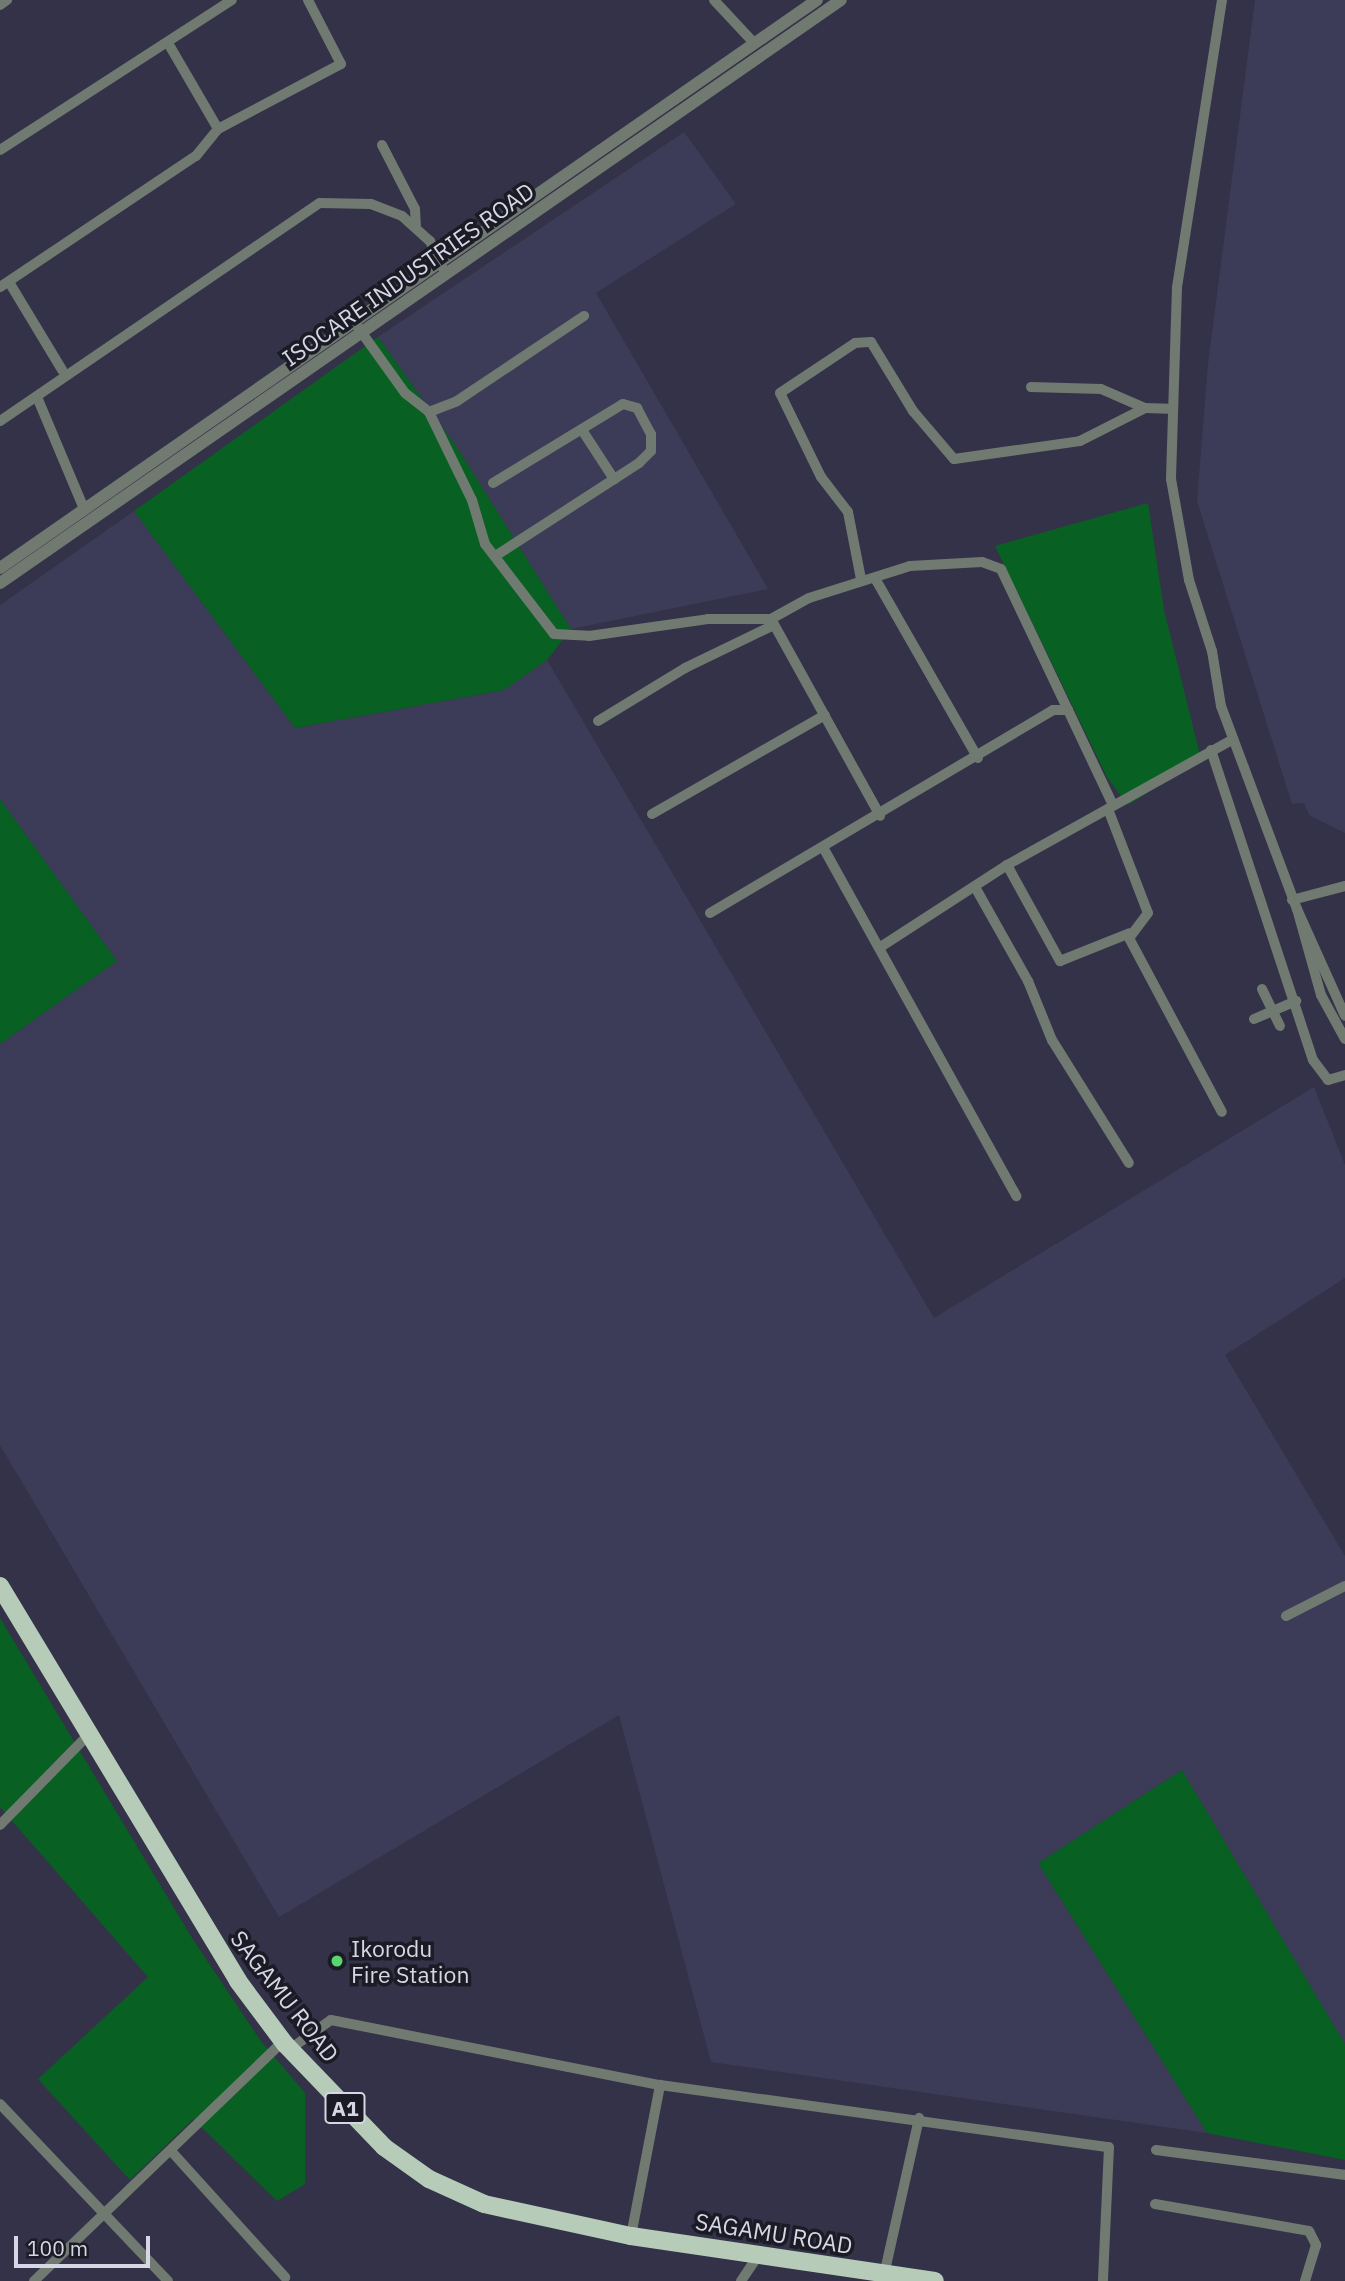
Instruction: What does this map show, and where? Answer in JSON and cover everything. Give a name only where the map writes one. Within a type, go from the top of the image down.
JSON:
[{"type":"highway","name":"SAGAMU ROAD","points":[[0,1586],[190,1907],[287,2044],[384,2147],[429,2179],[484,2204],[631,2236],[935,2281]]},
{"type":"street","points":[[0,5],[7,0]]},
{"type":"street","points":[[0,150],[232,0]]},
{"type":"street","points":[[62,370],[4,284],[196,156],[218,129],[341,64],[308,0]]},
{"type":"street","points":[[714,0],[754,43]]},
{"type":"street","name":"ISOCARE INDUSTRIES ROAD","points":[[0,583],[817,0]]},
{"type":"street","name":"ISOCARE INDUSTRIES ROAD","points":[[442,267],[841,0]]},
{"type":"street","points":[[1222,0],[1177,287],[1169,410],[1171,479],[1189,580],[1233,739],[1295,905],[1345,1016]]},
{"type":"street","points":[[168,43],[218,129]]},
{"type":"street","points":[[382,145],[415,209],[416,227],[442,267]]},
{"type":"street","points":[[0,421],[320,203],[371,204],[416,227]]},
{"type":"street","points":[[429,412],[457,401],[584,316]]},
{"type":"street","points":[[358,326],[405,393],[429,412],[495,556],[554,634],[589,636],[708,619],[772,622]]},
{"type":"street","name":"ISOCARE INDUSTRIES ROAD","points":[[0,568],[358,326]]},
{"type":"street","points":[[862,579],[848,512],[821,477],[780,393],[855,343],[871,342],[913,411],[954,459],[1080,441],[1145,408]]},
{"type":"street","points":[[1031,387],[1101,389],[1145,408],[1169,410]]},
{"type":"street","points":[[37,397],[84,509]]},
{"type":"street","points":[[494,483],[622,404],[645,417],[651,451],[614,479],[495,556]]},
{"type":"street","points":[[582,430],[614,479]]},
{"type":"street","points":[[598,721],[685,668],[862,579],[876,580],[923,562],[994,564],[1068,710],[1111,807],[1148,913],[1130,933],[1060,961],[1007,865]]},
{"type":"street","points":[[876,580],[978,758]]},
{"type":"street","points":[[772,622],[880,816]]},
{"type":"street","points":[[710,913],[978,758],[1045,713],[1068,710]]},
{"type":"street","points":[[652,814],[825,715]]},
{"type":"street","points":[[881,946],[1007,865],[1233,739]]},
{"type":"street","points":[[1211,750],[1296,1001],[1313,1060],[1328,1080],[1345,1075]]},
{"type":"street","points":[[824,849],[881,946],[891,977],[1016,1196]]},
{"type":"street","points":[[1295,905],[1345,886]]},
{"type":"street","points":[[975,887],[1028,981],[1061,1056],[1129,1163]]},
{"type":"street","points":[[1295,905],[1321,995],[1345,1039]]},
{"type":"street","points":[[1130,933],[1223,1112]]},
{"type":"street","points":[[1262,989],[1280,1026]]},
{"type":"street","points":[[1254,1019],[1296,1001]]},
{"type":"street","points":[[1286,1616],[1345,1586]]},
{"type":"street","points":[[0,1825],[88,1735]]},
{"type":"street","points":[[40,2279],[104,2213],[287,2044],[331,2020],[660,2085],[919,2118],[1109,2147],[1103,2281]]},
{"type":"street","points":[[631,2236],[660,2085]]},
{"type":"street","points":[[0,2104],[167,2281]]},
{"type":"street","points":[[884,2274],[919,2118]]},
{"type":"street","points":[[1156,2150],[1345,2175]]},
{"type":"street","points":[[172,2152],[285,2277]]},
{"type":"street","points":[[1155,2204],[1309,2231],[1316,2245],[1305,2281]]},
{"type":"street","points":[[741,2281],[758,2256]]},
{"type":"shaded area","points":[[1255,0],[1345,0],[1345,833],[1309,815],[1304,803],[1292,804],[1197,501],[1208,364]]},
{"type":"shaded area","points":[[684,132],[736,204],[596,293],[768,589],[571,629],[458,449],[378,337]]},
{"type":"shaded area","points":[[134,511],[295,728],[504,690],[547,660],[934,1318],[1314,1087],[1345,1165],[1345,1278],[1225,1355],[1345,1556],[1345,2044],[1182,1770],[1038,1863],[1207,2133],[711,2062],[619,1715],[279,1917],[0,1445],[0,1044],[117,961],[0,799],[0,605]]},
{"type":"green space","points":[[378,337],[458,449],[571,629],[547,660],[504,690],[295,728],[134,511]]},
{"type":"green space","points":[[1148,503],[1164,610],[1201,759],[1128,805],[1108,779],[995,546]]},
{"type":"green space","points":[[0,799],[117,961],[0,1044]]},
{"type":"green space","points":[[0,1618],[192,1938],[260,2040],[305,2093],[305,2184],[277,2201],[193,2119],[130,2180],[38,2079],[148,1977],[0,1807]]},
{"type":"green space","points":[[1182,1770],[1345,2044],[1345,2160],[1207,2133],[1038,1863]]},
{"type":"place","name":"Ikorodu Fire Station","points":[[337,1961]]}]
